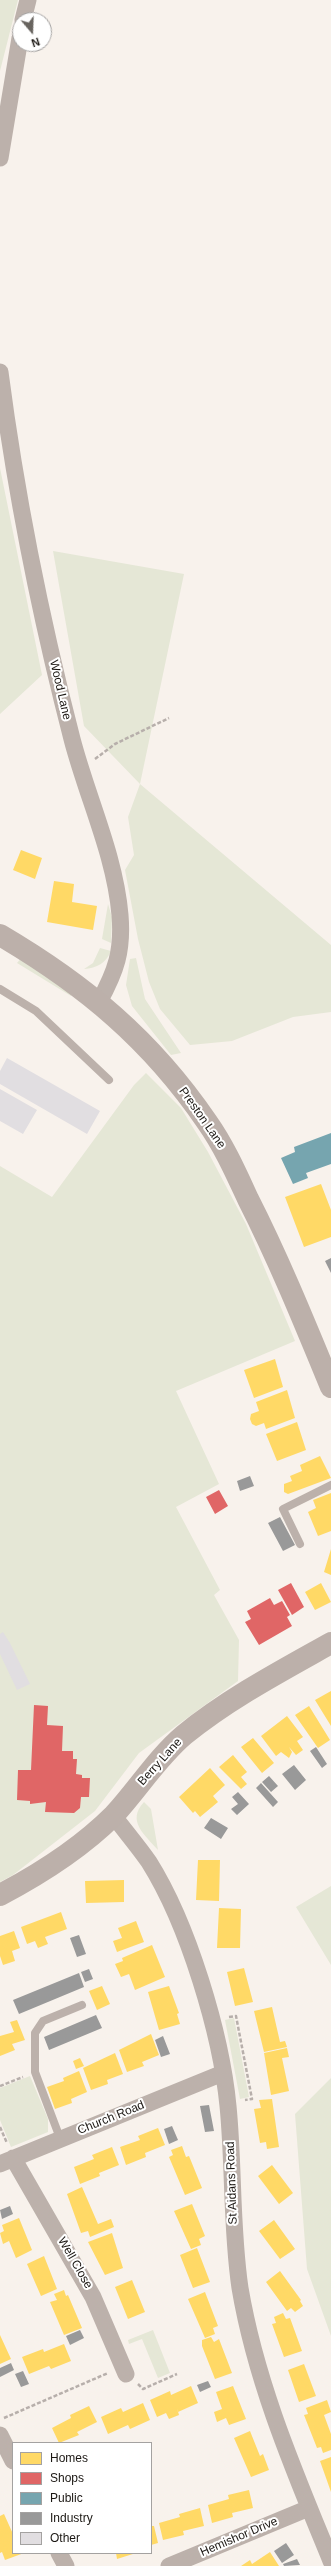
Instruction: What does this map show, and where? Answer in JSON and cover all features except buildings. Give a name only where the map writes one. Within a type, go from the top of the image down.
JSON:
[{"type":"street","points":[[25,12],[28,0]]},
{"type":"street","points":[[0,158],[18,52]]},
{"type":"street","name":"Wood Lane","points":[[0,372],[9,442],[63,705],[106,849],[120,915],[121,941],[118,966],[99,1002]]},
{"type":"street","name":"Preston Lane","points":[[0,935],[66,976],[99,1002],[141,1039],[207,1122],[223,1147],[265,1232],[331,1387]]},
{"type":"street","name":"Berry Lane","points":[[0,1895],[93,1835],[113,1815],[168,1750],[185,1735],[227,1705],[331,1643]]},
{"type":"street","name":"St Aidans Road","points":[[113,1815],[149,1863],[180,1926],[203,1993],[223,2073],[230,2131],[235,2248],[250,2336],[267,2395],[309,2508],[331,2562]]},
{"type":"street","name":"Church Road","points":[[6,2161],[223,2073]]},
{"type":"street","name":"Well Close","points":[[6,2161],[93,2297],[125,2370]]},
{"type":"street","points":[[0,2435],[12,2459]]},
{"type":"street","name":"Hemishor Drive","points":[[169,2566],[309,2508]]},
{"type":"street","points":[[60,2554],[66,2566]]},
{"type":"lane","points":[[0,989],[36,1011],[109,1080]]},
{"type":"lane","points":[[300,1544],[284,1509],[331,1485]]},
{"type":"lane","points":[[60,2138],[35,2072],[36,2033],[39,2024],[82,2005]]},
{"type":"path","points":[[81,769],[115,744],[170,718]]},
{"type":"path","points":[[0,2086],[35,2072]]},
{"type":"path","points":[[0,2420],[125,2370],[143,2389],[177,2374]]},
{"type":"green space","points":[[0,0],[18,0],[15,12],[12,12],[12,24],[0,71]]},
{"type":"green space","points":[[0,468],[42,675],[0,714]]},
{"type":"green space","points":[[53,551],[184,574],[140,784],[84,726]]},
{"type":"green space","points":[[140,784],[331,945],[331,1012],[293,1017],[232,1041],[190,1045],[160,1009],[149,982],[138,939],[125,870],[134,855],[128,817]]},
{"type":"green space","points":[[108,904],[112,917],[111,943],[102,939]]},
{"type":"green space","points":[[100,948],[111,951],[104,962],[97,966],[84,969],[93,963]]},
{"type":"green space","points":[[23,956],[72,989],[71,996],[17,963]]},
{"type":"green space","points":[[136,958],[145,999],[181,1053],[171,1055],[132,1006],[126,985],[130,959]]},
{"type":"green space","points":[[146,1073],[181,1108],[208,1152],[246,1224],[295,1341],[176,1391],[219,1484],[176,1507],[220,1590],[214,1595],[239,1640],[238,1681],[139,1753],[95,1811],[13,1875],[0,1882],[0,1166],[52,1197],[134,1085]]},
{"type":"green space","points":[[144,1802],[151,1809],[158,1850],[139,1828],[137,1822],[139,1809]]},
{"type":"green space","points":[[331,1886],[331,1965],[296,1907]]},
{"type":"green space","points":[[234,2018],[249,2097],[240,2099],[225,2020]]},
{"type":"green space","points":[[30,2076],[48,2119],[48,2132],[11,2147],[0,2120],[0,2088]]},
{"type":"green space","points":[[331,2078],[331,2336],[307,2269],[295,2114]]},
{"type":"green space","points":[[153,2330],[170,2373],[158,2378],[142,2339],[129,2344],[128,2340]]}]
